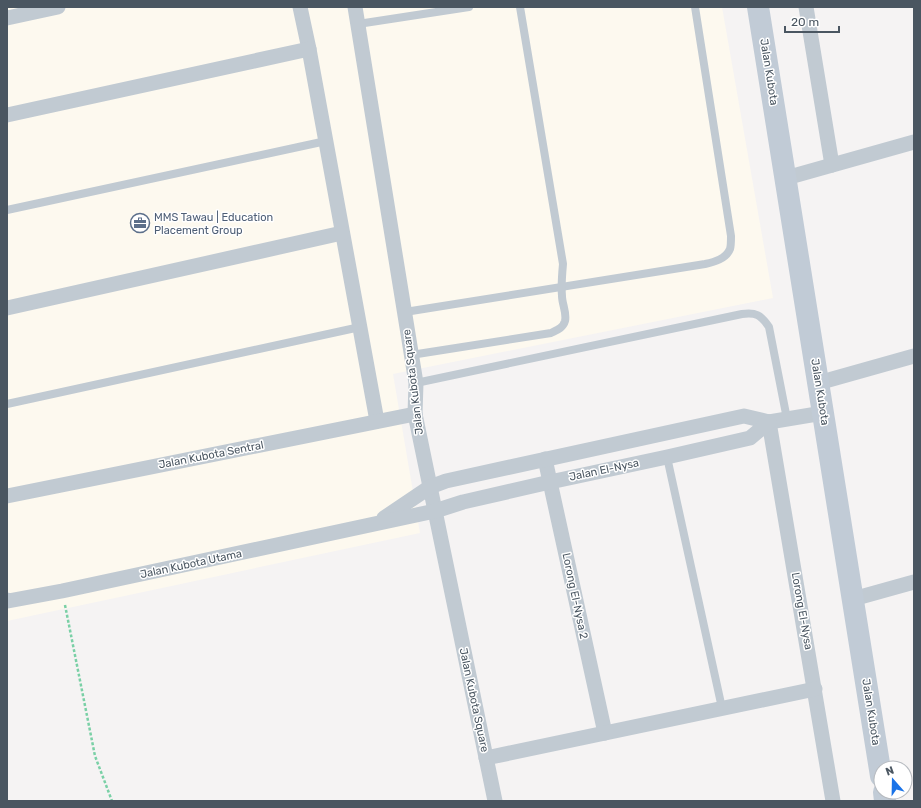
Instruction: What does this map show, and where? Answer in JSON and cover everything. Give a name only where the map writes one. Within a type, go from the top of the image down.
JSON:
[{"type":"street","points":[[7,18],[58,7]]},
{"type":"street","points":[[300,7],[377,421]]},
{"type":"street","name":"Jalan Kubota Square","points":[[355,7],[416,383],[415,414],[495,801]]},
{"type":"street","name":"Jalan Kubota","points":[[758,7],[878,760]]},
{"type":"street","points":[[806,7],[832,165]]},
{"type":"street","points":[[7,115],[309,49]]},
{"type":"street","points":[[786,178],[914,142]]},
{"type":"street","points":[[7,308],[342,233]]},
{"type":"street","points":[[818,383],[914,356]]},
{"type":"street","name":"Jalan El-Nysa","points":[[430,487],[446,481],[744,416],[769,422],[823,413]]},
{"type":"street","name":"Jalan Kubota Sentral","points":[[7,496],[415,414]]},
{"type":"street","name":"Jalan El-Nysa","points":[[434,511],[463,502],[750,438],[769,422]]},
{"type":"street","name":"Lorong El-Nysa","points":[[769,422],[833,801]]},
{"type":"street","name":"Lorong El-Nysa 2","points":[[545,459],[605,733]]},
{"type":"street","name":"Jalan Kubota Utama","points":[[374,524],[430,487]]},
{"type":"street","name":"Jalan Kubota Utama","points":[[7,600],[62,591],[434,511]]},
{"type":"street","points":[[853,599],[914,582]]},
{"type":"street","points":[[486,758],[815,689]]},
{"type":"lane","points":[[358,24],[469,7]]},
{"type":"lane","points":[[411,355],[551,333],[562,327],[565,321],[562,297],[563,264],[520,7]]},
{"type":"lane","points":[[404,312],[705,264],[715,262],[725,256],[730,249],[731,236],[695,7]]},
{"type":"lane","points":[[7,210],[326,142]]},
{"type":"lane","points":[[416,383],[734,315],[750,313],[758,315],[769,327],[787,419]]},
{"type":"lane","points":[[7,404],[360,327]]},
{"type":"lane","points":[[667,457],[722,708]]},
{"type":"path","points":[[62,591],[95,756],[112,801]]},
{"type":"shaded area","points":[[7,7],[722,7],[773,298],[393,374],[420,533],[7,621]]},
{"type":"place","name":"MMS Tawau | Education Placement Group","points":[[140,223]]}]
